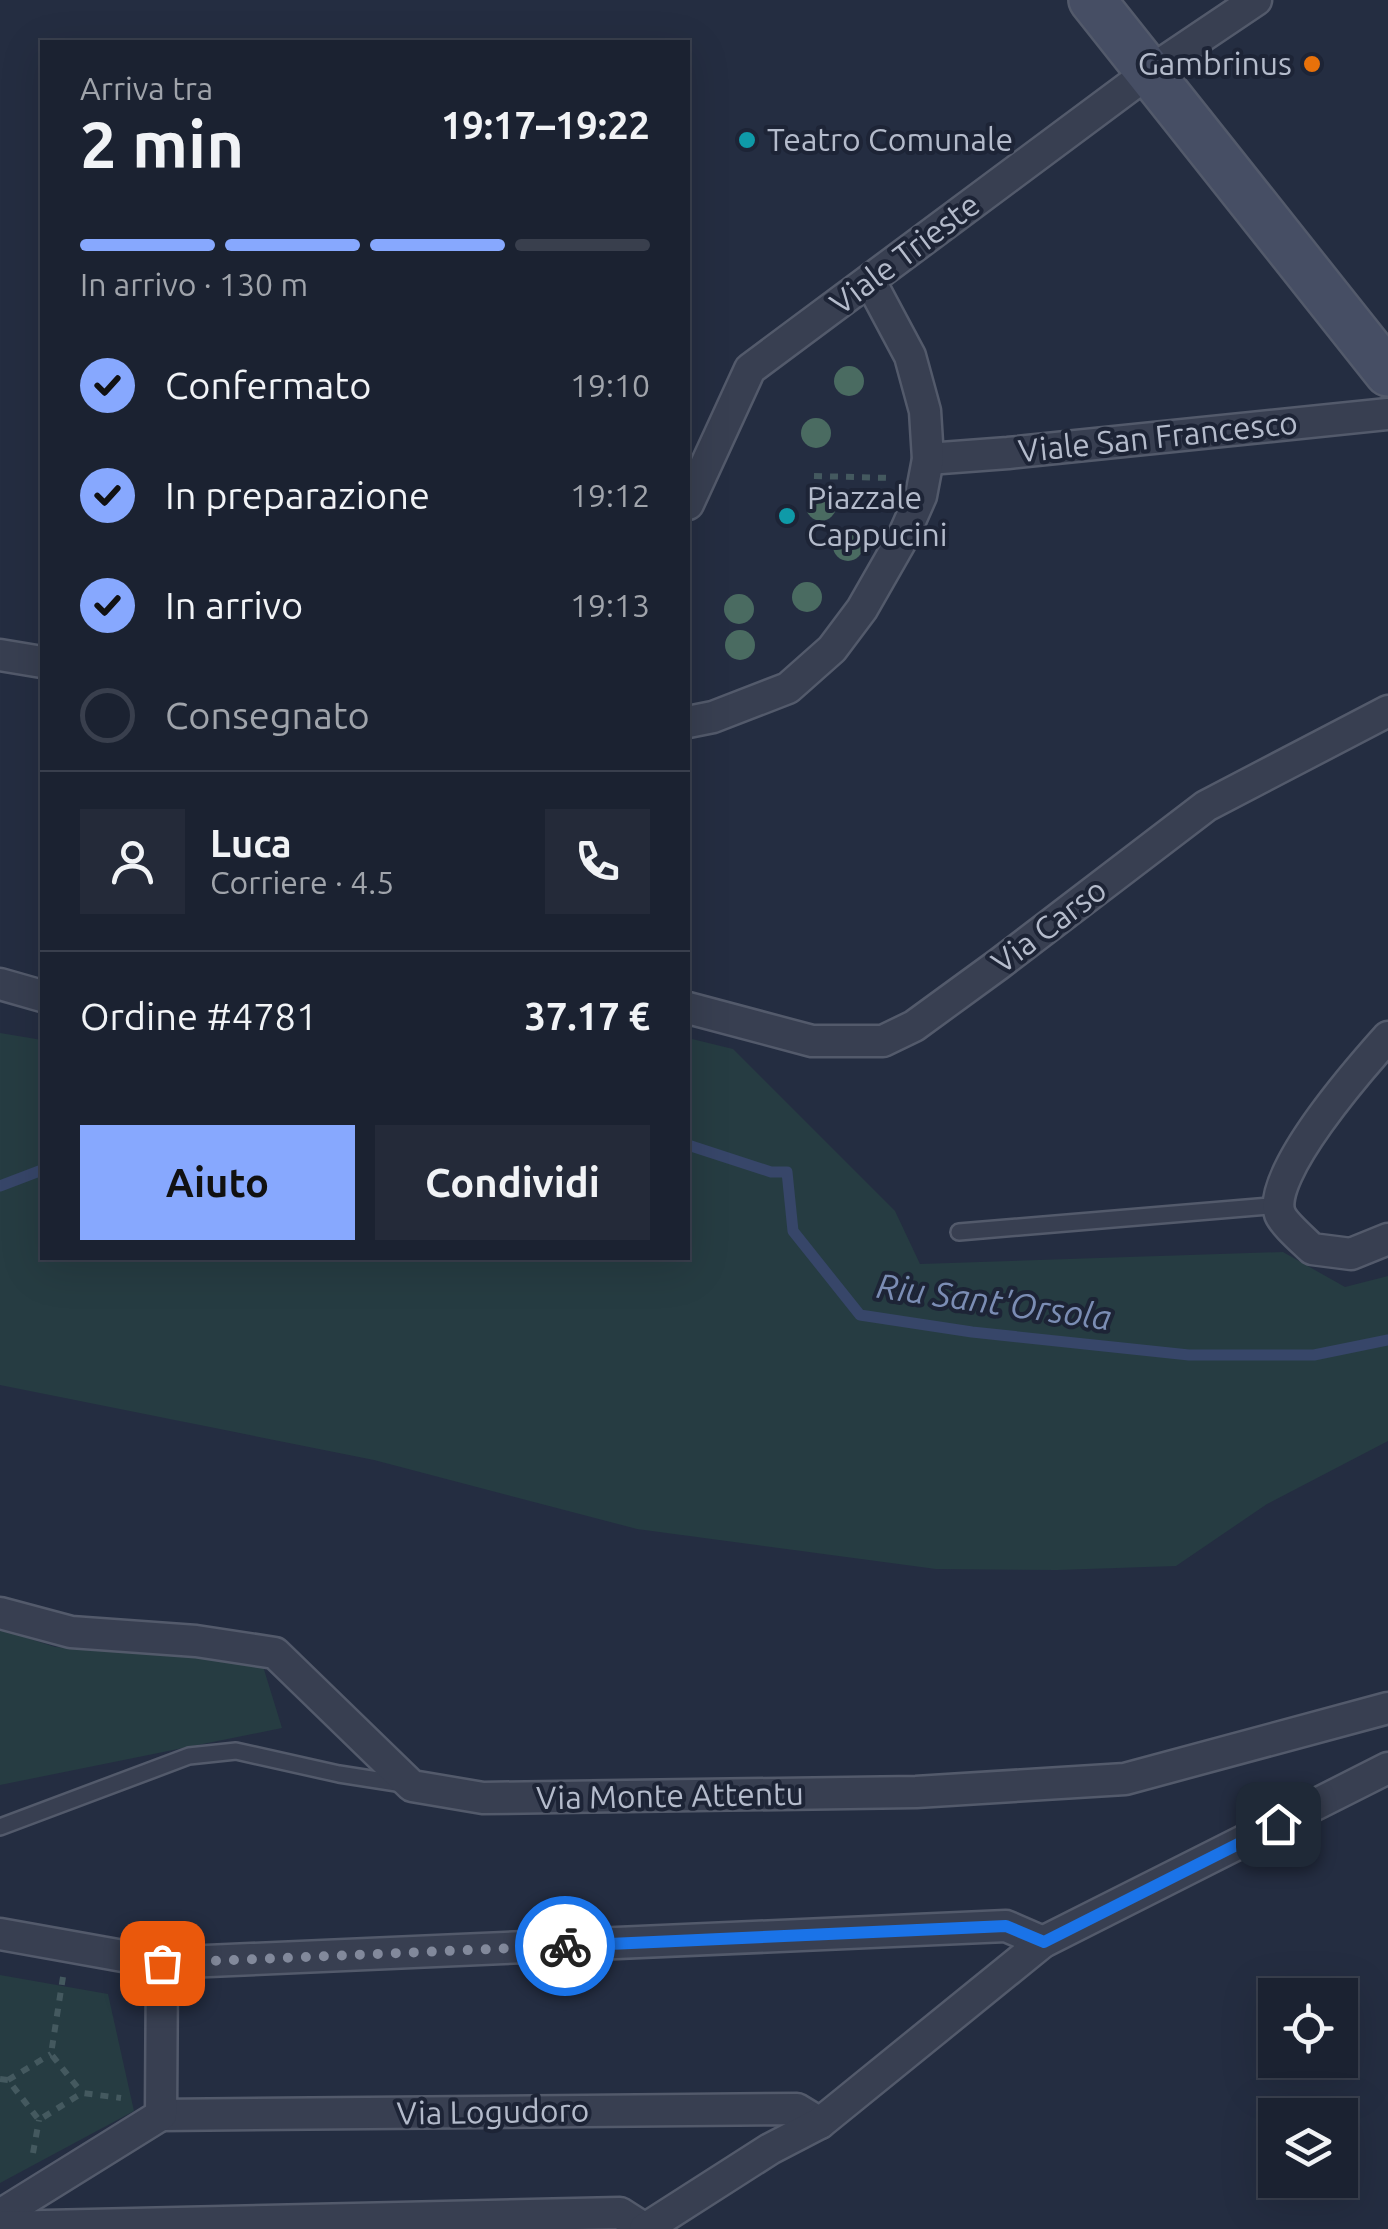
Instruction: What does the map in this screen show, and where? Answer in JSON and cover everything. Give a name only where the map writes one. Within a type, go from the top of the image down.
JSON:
[{"type":"main road","points":[[1092,0],[1388,374]]},
{"type":"street","name":"Viale Trieste","points":[[690,500],[750,370],[1149,72],[1256,0]]},
{"type":"street","points":[[690,722],[788,688],[832,650],[862,609],[922,496],[928,458],[925,411],[910,356],[870,281]]},
{"type":"street","name":"Viale San Francesco","points":[[928,458],[1388,414]]},
{"type":"street","points":[[0,655],[40,662]]},
{"type":"street","name":"Via Carso","points":[[690,1009],[812,1041],[883,1041],[914,1026],[1206,806],[1388,711]]},
{"type":"street","points":[[0,984],[40,995]]},
{"type":"street","points":[[1388,1037],[1300,1146],[1279,1192],[1280,1214],[1312,1250],[1351,1254],[1388,1239]]},
{"type":"street","points":[[0,1613],[71,1632],[196,1641],[276,1653],[412,1786]]},
{"type":"street","name":"Via Monte Attentu","points":[[412,1786],[483,1798],[916,1792],[1126,1779],[1388,1708]]},
{"type":"street","points":[[0,2227],[620,2213],[645,2229],[770,2149],[820,2123],[1044,1942],[1388,1768]]},
{"type":"street","points":[[0,1934],[162,1963],[1006,1926],[1044,1942]]},
{"type":"street","points":[[0,2215],[161,2109],[162,1963]]},
{"type":"street","name":"Via Logudoro","points":[[161,2109],[797,2109],[820,2123]]},
{"type":"lane","points":[[959,1232],[1280,1204]]},
{"type":"lane","points":[[0,1827],[188,1756],[204,1754],[236,1752],[412,1786]]},
{"type":"path","points":[[814,476],[896,478]]},
{"type":"path","points":[[69,1946],[51,2054],[82,2093],[161,2109]]},
{"type":"path","points":[[51,2054],[4,2080],[39,2120],[82,2093]]},
{"type":"green space","points":[[0,1033],[40,1040],[40,1260],[690,1260],[690,1038],[733,1049],[895,1211],[920,1264],[1283,1252],[1345,1287],[1388,1276],[1388,1441],[1267,1504],[1176,1566],[936,1569],[637,1529],[374,1460],[0,1385]]},
{"type":"green space","points":[[0,1629],[55,1647],[262,1663],[282,1728],[0,1785]]},
{"type":"green space","points":[[0,1975],[108,1994],[134,2111],[0,2183]]},
{"type":"waterway","name":"Riu Sant'Orsola","points":[[690,1146],[771,1172],[787,1172],[793,1231],[860,1315],[972,1332],[1189,1355],[1314,1355],[1388,1340]]},
{"type":"waterway","name":"Riu Sant'Orsola","points":[[0,1186],[40,1171]]},
{"type":"way so far","points":[[162,1963],[565,1946]]},
{"type":"place","name":"Gambrinus","points":[[1312,64]]},
{"type":"place","name":"Teatro Comunale","points":[[747,140]]},
{"type":"place","name":"Piazzale Cappucini","points":[[787,516]]},
{"type":"route","points":[[565,1946],[1006,1926],[1044,1942],[1278,1824]]}]
